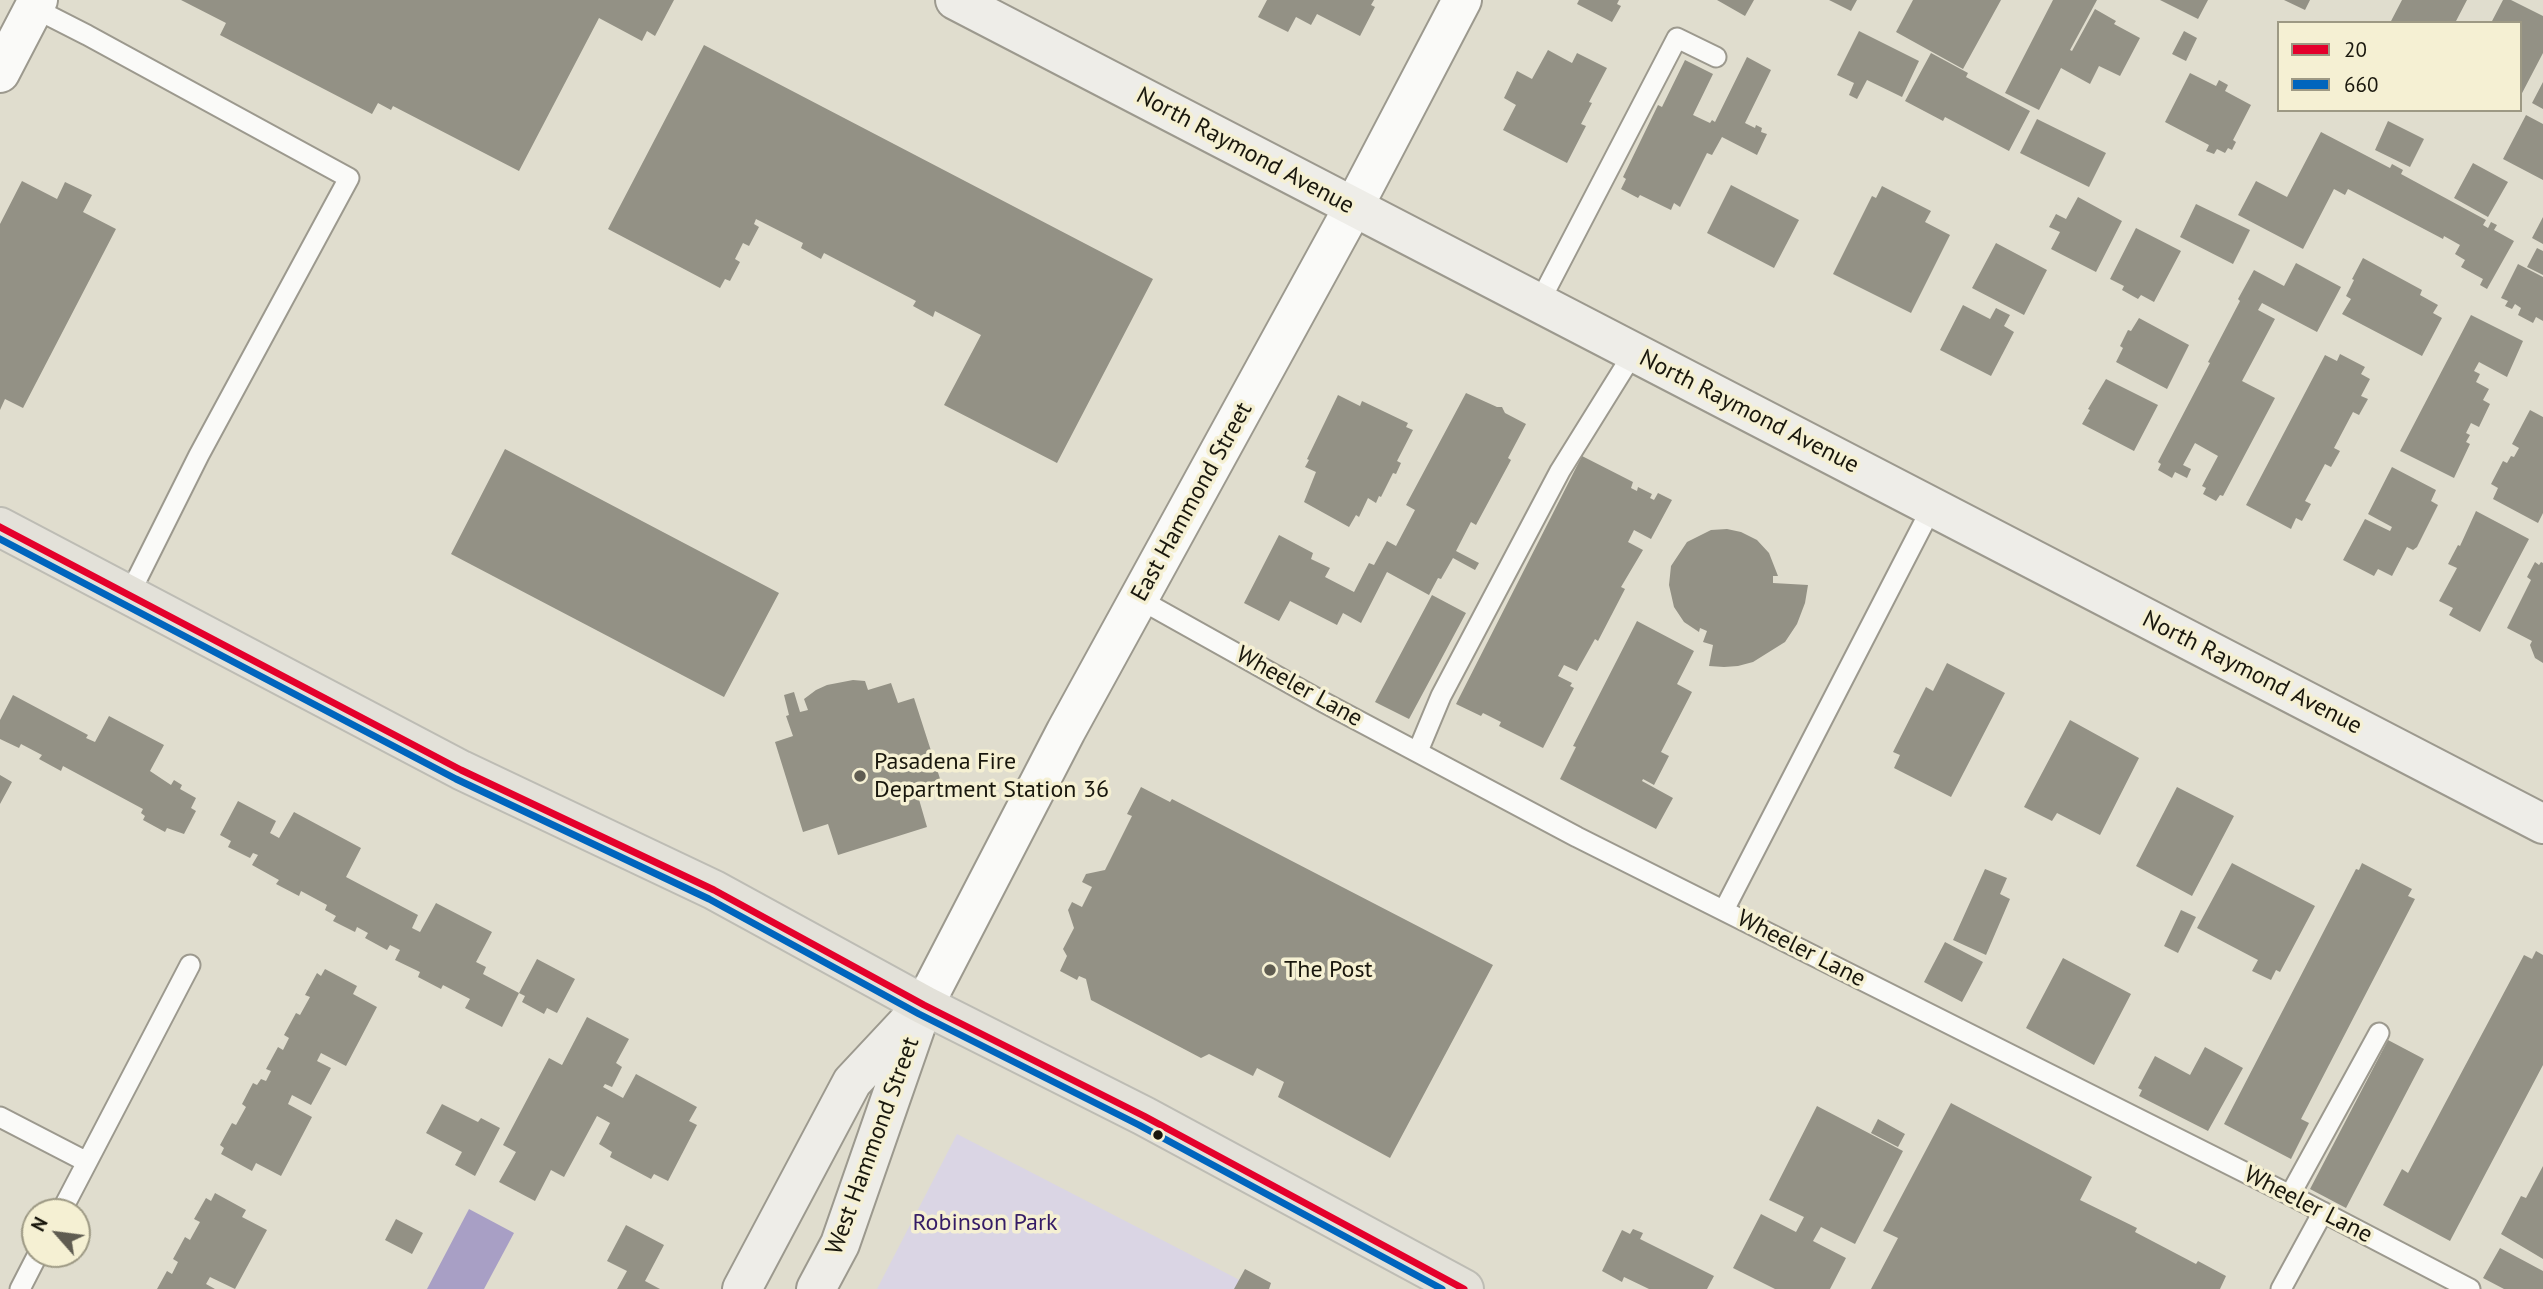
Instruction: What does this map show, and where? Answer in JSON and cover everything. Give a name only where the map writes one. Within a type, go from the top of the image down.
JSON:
[{"type":"main road","points":[[0,527],[461,770],[714,890],[924,1005],[1144,1116],[1464,1289]]},
{"type":"street","name":"North Raymond Avenue","points":[[955,0],[2543,824]]},
{"type":"street","name":"East Hammond Street","points":[[924,1005],[1066,731],[1353,208],[1462,0]]},
{"type":"street","points":[[0,73],[23,17]]},
{"type":"street","name":"West Hammond Street","points":[[742,1289],[852,1082],[924,1005]]},
{"type":"street","name":"West Hammond Street","points":[[816,1289],[840,1244],[924,1005]]},
{"type":"lane","points":[[23,17],[87,34],[349,178],[199,455],[129,595]]},
{"type":"lane","points":[[1539,303],[1677,38],[1716,57]]},
{"type":"lane","points":[[1418,751],[1441,696],[1560,471],[1634,352]]},
{"type":"lane","points":[[1724,910],[1931,507]]},
{"type":"lane","name":"Wheeler Lane","points":[[1139,599],[1325,703],[1577,837],[2290,1195],[2470,1289]]},
{"type":"lane","points":[[68,1198],[190,965]]},
{"type":"lane","points":[[2290,1195],[2379,1033]]},
{"type":"lane","points":[[0,1117],[87,1162]]},
{"type":"lane","points":[[2281,1289],[2322,1212]]},
{"type":"lane","points":[[20,1289],[31,1268]]},
{"type":"green space","name":"Robinson Park","points":[[957,1134],[1257,1289],[877,1289]]},
{"type":"shaded area","points":[[469,1209],[514,1233],[484,1289],[427,1289]]},
{"type":"building","points":[[181,0],[674,0],[655,36],[647,31],[642,41],[599,18],[519,171],[393,106],[391,110],[378,103],[372,114],[220,35],[226,23]]},
{"type":"building","points":[[1267,0],[1374,0],[1371,5],[1375,7],[1360,36],[1317,14],[1311,25],[1296,17],[1288,32],[1258,17]]},
{"type":"building","points":[[1579,0],[1619,0],[1617,4],[1621,6],[1612,22],[1577,4]]},
{"type":"building","points":[[1717,0],[1754,0],[1745,16]]},
{"type":"building","points":[[1829,0],[1857,0],[1851,11]]},
{"type":"building","points":[[1913,0],[2001,0],[1963,69],[1896,32]]},
{"type":"building","points":[[2053,0],[2097,0],[2070,50],[2072,51],[2095,9],[2116,21],[2114,24],[2140,38],[2120,76],[2099,66],[2090,84],[2061,68],[2039,110],[2005,93]]},
{"type":"building","points":[[2160,0],[2208,0],[2198,19]]},
{"type":"building","points":[[2284,0],[2310,0],[2305,10]]},
{"type":"building","points":[[2402,0],[2467,0],[2456,21],[2391,21]]},
{"type":"building","points":[[2503,0],[2511,0],[2543,16],[2543,53],[2522,93],[2522,21],[2492,21]]},
{"type":"building","points":[[1859,31],[1919,61],[1902,97],[1867,80],[1857,99],[1849,95],[1854,83],[1837,75]]},
{"type":"building","points":[[2184,31],[2197,38],[2186,61],[2172,54]]},
{"type":"building","points":[[704,45],[1153,279],[1057,463],[944,405],[981,335],[935,311],[933,317],[913,306],[916,301],[824,253],[821,259],[801,248],[803,243],[756,219],[754,224],[759,227],[749,246],[743,243],[735,259],[740,262],[730,281],[725,279],[720,288],[608,229]]},
{"type":"building","points":[[1548,50],[1572,63],[1577,53],[1607,68],[1589,102],[1592,103],[1581,124],[1586,126],[1567,163],[1503,130],[1516,105],[1504,98],[1517,71],[1532,79]]},
{"type":"building","points":[[1931,53],[1968,73],[1966,77],[2030,111],[2009,151],[1945,117],[1943,121],[1905,101]]},
{"type":"building","points":[[1747,57],[1771,70],[1745,123],[1762,128],[1761,132],[1767,134],[1757,155],[1722,137],[1712,155],[1707,153],[1680,207],[1674,203],[1671,210],[1621,189],[1626,179],[1623,177],[1658,105],[1662,107],[1685,60],[1713,74],[1693,115],[1710,123],[1712,120],[1715,122]]},
{"type":"building","points":[[2190,73],[2216,86],[2219,80],[2228,85],[2225,91],[2251,105],[2233,140],[2236,142],[2232,150],[2228,148],[2225,153],[2217,149],[2214,154],[2206,151],[2209,145],[2165,122]]},
{"type":"building","points":[[2543,82],[2543,109],[2532,103]]},
{"type":"building","points":[[2526,115],[2543,124],[2543,180],[2503,159]]},
{"type":"building","points":[[2037,119],[2106,153],[2089,187],[2020,153]]},
{"type":"building","points":[[2388,121],[2424,139],[2410,167],[2375,150]]},
{"type":"building","points":[[2321,132],[2390,168],[2392,164],[2403,170],[2401,174],[2486,220],[2483,225],[2488,228],[2491,222],[2497,225],[2494,230],[2514,241],[2487,289],[2480,285],[2483,279],[2461,267],[2465,260],[2455,254],[2460,245],[2444,236],[2443,239],[2348,189],[2345,195],[2334,189],[2303,249],[2238,215],[2256,181],[2287,197]]},
{"type":"building","points":[[2473,163],[2508,182],[2488,217],[2454,198]]},
{"type":"building","points":[[22,181],[57,199],[65,182],[92,195],[83,212],[116,229],[23,408],[5,399],[0,410],[0,224]]},
{"type":"building","points":[[1731,185],[1799,220],[1774,268],[1707,233]]},
{"type":"building","points":[[1882,186],[1931,211],[1925,222],[1950,235],[1911,313],[1833,274],[1872,196],[1876,198]]},
{"type":"building","points":[[2078,197],[2122,221],[2096,272],[2051,249],[2060,232],[2049,227],[2056,214],[2066,219]]},
{"type":"building","points":[[2196,204],[2250,230],[2233,264],[2180,237]]},
{"type":"building","points":[[2543,217],[2543,244],[2532,238]]},
{"type":"building","points":[[2136,228],[2181,251],[2154,302],[2141,295],[2138,299],[2122,290],[2124,286],[2110,279]]},
{"type":"building","points":[[1996,243],[2047,270],[2024,315],[1972,288]]},
{"type":"building","points":[[2537,248],[2543,251],[2543,275],[2527,267]]},
{"type":"building","points":[[2363,258],[2422,290],[2420,295],[2438,305],[2433,313],[2442,318],[2422,356],[2342,314],[2351,299],[2346,296]]},
{"type":"building","points":[[2296,263],[2341,287],[2317,332],[2262,303],[2258,310],[2275,319],[2242,381],[2275,398],[2223,496],[2220,495],[2216,501],[2203,494],[2206,488],[2202,486],[2218,456],[2195,443],[2183,465],[2191,469],[2187,478],[2175,472],[2172,478],[2158,470],[2161,464],[2158,462],[2210,363],[2208,362],[2254,270],[2284,286]]},
{"type":"building","points":[[2518,264],[2543,277],[2543,321],[2536,317],[2533,323],[2518,315],[2521,308],[2515,304],[2512,309],[2505,306],[2508,301],[2501,298]]},
{"type":"building","points":[[1963,305],[1990,319],[1996,308],[2010,315],[2004,326],[2014,332],[1991,376],[1940,350]]},
{"type":"building","points":[[2471,315],[2523,341],[2507,377],[2479,362],[2474,371],[2480,374],[2476,382],[2489,389],[2483,400],[2490,404],[2479,427],[2471,423],[2466,433],[2470,435],[2466,442],[2470,444],[2454,478],[2400,451]]},
{"type":"building","points":[[2139,318],[2189,345],[2167,389],[2116,362],[2128,330],[2131,331]]},
{"type":"building","points":[[2340,354],[2365,367],[2361,374],[2370,379],[2361,396],[2368,399],[2359,415],[2353,412],[2334,448],[2340,451],[2331,467],[2325,464],[2305,501],[2311,504],[2302,521],[2296,518],[2291,529],[2246,505],[2325,355],[2337,361]]},
{"type":"building","points":[[2106,379],[2158,405],[2134,451],[2082,424]]},
{"type":"building","points":[[1466,393],[1502,407],[1505,413],[1526,424],[1508,458],[1511,460],[1476,525],[1471,522],[1456,551],[1479,563],[1475,570],[1453,558],[1429,595],[1387,572],[1361,623],[1343,613],[1337,625],[1290,601],[1279,621],[1244,603],[1279,535],[1313,553],[1311,559],[1330,568],[1325,577],[1354,592],[1369,563],[1374,565],[1387,541],[1396,546],[1415,510],[1406,505]]},
{"type":"building","points":[[1338,395],[1360,406],[1362,401],[1408,423],[1406,427],[1413,430],[1397,461],[1401,463],[1396,474],[1393,473],[1381,497],[1379,496],[1376,503],[1368,498],[1359,517],[1356,515],[1349,527],[1304,502],[1316,472],[1305,467],[1309,460],[1307,459]]},
{"type":"building","points":[[2530,410],[2543,417],[2543,513],[2538,523],[2493,499],[2498,488],[2491,484],[2503,461],[2507,463],[2519,448],[2512,444]]},
{"type":"building","points":[[505,449],[779,593],[724,697],[451,554]]},
{"type":"building","points":[[1582,456],[1633,482],[1631,488],[1637,491],[1638,487],[1652,494],[1650,498],[1654,500],[1658,493],[1672,500],[1651,539],[1634,530],[1628,542],[1643,550],[1621,587],[1625,589],[1598,641],[1595,639],[1577,671],[1564,665],[1558,676],[1572,683],[1570,686],[1574,688],[1543,748],[1499,726],[1501,722],[1456,704]]},
{"type":"building","points":[[2392,467],[2436,490],[2431,501],[2438,505],[2417,547],[2413,550],[2407,547],[2392,576],[2378,569],[2374,576],[2343,560],[2365,519],[2390,531],[2392,527],[2368,514]]},
{"type":"building","points":[[2476,511],[2529,539],[2480,632],[2449,615],[2453,608],[2439,601],[2457,568],[2448,564],[2458,545],[2460,546]]},
{"type":"building","points":[[1727,529],[1757,540],[1769,553],[1778,576],[1773,576],[1773,583],[1808,585],[1797,624],[1785,642],[1753,662],[1738,666],[1709,666],[1713,645],[1703,642],[1707,631],[1700,628],[1699,632],[1684,622],[1674,607],[1669,585],[1671,566],[1687,542],[1711,530]]},
{"type":"building","points":[[2535,562],[2539,565],[2543,563],[2543,663],[2535,658],[2530,645],[2532,641],[2507,628],[2531,580],[2527,577]]},
{"type":"building","points":[[1432,595],[1466,613],[1409,719],[1375,702]]},
{"type":"building","points":[[1637,621],[1694,651],[1677,684],[1692,692],[1661,752],[1669,756],[1654,785],[1643,779],[1642,781],[1673,798],[1656,829],[1560,779],[1576,747],[1573,746]]},
{"type":"building","points":[[1947,663],[2005,693],[1951,797],[1894,768],[1900,755],[1893,752],[1926,687],[1933,691]]},
{"type":"building","points":[[853,680],[865,681],[868,690],[891,683],[898,703],[914,698],[943,788],[918,796],[927,827],[838,855],[828,824],[803,832],[775,742],[793,736],[786,716],[789,715],[784,695],[794,692],[800,712],[808,710],[804,699],[816,690]]},
{"type":"building","points":[[13,695],[88,735],[86,738],[95,742],[109,716],[164,745],[150,771],[171,785],[174,780],[182,785],[180,789],[196,798],[191,808],[196,811],[184,834],[167,828],[165,832],[143,820],[143,809],[63,766],[61,771],[39,759],[42,755],[21,744],[19,748],[0,739],[0,720]]},
{"type":"building","points":[[2070,720],[2139,758],[2100,835],[2057,813],[2052,821],[2024,807]]},
{"type":"building","points":[[0,775],[12,782],[0,804]]},
{"type":"building","points":[[1141,787],[1170,802],[1172,799],[1493,965],[1390,1158],[1278,1097],[1284,1082],[1257,1068],[1253,1076],[1209,1054],[1201,1058],[1091,1000],[1086,979],[1079,976],[1077,980],[1060,971],[1067,956],[1063,949],[1074,928],[1068,910],[1072,902],[1082,907],[1092,887],[1082,882],[1086,874],[1105,870],[1132,816],[1127,814]]},
{"type":"building","points":[[2177,787],[2234,816],[2192,896],[2136,866]]},
{"type":"building","points":[[238,801],[276,821],[270,833],[279,838],[294,812],[361,848],[346,877],[418,915],[412,928],[420,932],[436,903],[492,932],[476,962],[486,967],[483,974],[519,993],[502,1027],[465,1008],[470,999],[443,985],[441,989],[418,977],[420,972],[395,960],[400,950],[390,945],[387,950],[365,938],[368,933],[357,927],[355,932],[333,921],[336,916],[325,910],[327,905],[301,891],[299,896],[276,884],[279,880],[252,865],[258,855],[253,853],[250,858],[228,847],[231,841],[220,835]]},
{"type":"building","points":[[2232,863],[2315,906],[2280,972],[2276,970],[2271,980],[2252,971],[2258,960],[2197,928]]},
{"type":"building","points":[[2362,863],[2412,889],[2408,896],[2415,899],[2301,1119],[2309,1123],[2291,1159],[2224,1124],[2356,869],[2359,870]]},
{"type":"building","points":[[1985,869],[2007,878],[2000,894],[2010,899],[1986,955],[1953,940]]},
{"type":"building","points":[[2181,910],[2196,917],[2178,953],[2164,946]]},
{"type":"building","points":[[1945,942],[1983,962],[1962,1002],[1924,982]]},
{"type":"building","points":[[2536,951],[2543,955],[2543,1065],[2450,1241],[2383,1205],[2402,1169],[2408,1173],[2524,955],[2532,959]]},
{"type":"building","points":[[2063,958],[2131,994],[2094,1065],[2026,1028]]},
{"type":"building","points":[[537,959],[575,979],[557,1013],[547,1008],[544,1014],[522,1002],[525,996],[519,993]]},
{"type":"building","points":[[325,969],[357,986],[353,994],[377,1007],[346,1066],[321,1053],[317,1061],[331,1068],[311,1105],[292,1095],[288,1104],[312,1117],[281,1176],[256,1163],[252,1171],[221,1154],[224,1148],[220,1145],[232,1123],[236,1125],[246,1107],[242,1104],[253,1083],[257,1085],[261,1079],[266,1081],[271,1071],[266,1069],[278,1047],[283,1050],[289,1038],[284,1035],[296,1013],[300,1015],[310,997],[305,995],[317,973],[321,976]]},
{"type":"building","points":[[587,1017],[629,1039],[616,1063],[622,1067],[612,1087],[605,1084],[603,1087],[623,1098],[636,1074],[697,1107],[689,1121],[697,1125],[668,1181],[654,1174],[651,1179],[610,1157],[612,1152],[599,1144],[610,1123],[597,1116],[564,1177],[551,1170],[535,1201],[499,1182],[516,1152],[503,1145],[549,1058],[562,1065]]},
{"type":"building","points":[[2388,1040],[2424,1059],[2346,1208],[2310,1189]]},
{"type":"building","points":[[2205,1047],[2243,1068],[2208,1131],[2139,1096],[2142,1090],[2138,1088],[2155,1056],[2190,1075]]},
{"type":"building","points":[[1951,1103],[2092,1177],[2080,1200],[2137,1228],[2135,1232],[2196,1264],[2198,1261],[2226,1276],[2220,1289],[1871,1289],[1898,1238],[1883,1231]]},
{"type":"building","points":[[442,1104],[478,1122],[481,1118],[500,1128],[475,1176],[455,1165],[462,1152],[426,1133]]},
{"type":"building","points":[[1817,1106],[1903,1151],[1855,1244],[1821,1227],[1813,1241],[1846,1258],[1830,1289],[1775,1289],[1733,1268],[1761,1214],[1796,1232],[1804,1217],[1769,1200]]},
{"type":"building","points":[[1878,1119],[1905,1134],[1898,1147],[1871,1133]]},
{"type":"building","points":[[2543,1166],[2543,1259],[2501,1234],[2521,1196],[2526,1198]]},
{"type":"building","points":[[215,1193],[246,1210],[242,1217],[267,1230],[235,1289],[210,1277],[206,1284],[215,1289],[157,1289],[167,1271],[172,1274],[178,1262],[173,1259],[185,1237],[190,1240],[200,1222],[194,1219],[206,1198],[211,1201]]},
{"type":"building","points":[[396,1219],[423,1233],[412,1254],[385,1240]]},
{"type":"building","points":[[626,1225],[664,1245],[645,1281],[660,1289],[617,1289],[627,1271],[607,1261]]},
{"type":"building","points":[[1633,1229],[1643,1233],[1640,1239],[1714,1276],[1707,1289],[1649,1289],[1624,1277],[1622,1282],[1602,1271],[1622,1230],[1630,1234]]},
{"type":"building","points":[[2500,1248],[2543,1271],[2543,1289],[2504,1289],[2483,1278]]},
{"type":"building","points":[[1245,1269],[1271,1283],[1269,1289],[1234,1289]]},
{"type":"transit line","name":"20","points":[[0,527],[461,770],[714,890],[924,1005],[1144,1116],[1464,1289]]},
{"type":"transit line","name":"660","points":[[0,539],[456,779],[709,899],[919,1014],[1139,1125],[1442,1289]]},
{"type":"place","name":"Pasadena Fire Department Station 36","points":[[860,776]]},
{"type":"place","name":"The Post","points":[[1270,970]]}]
